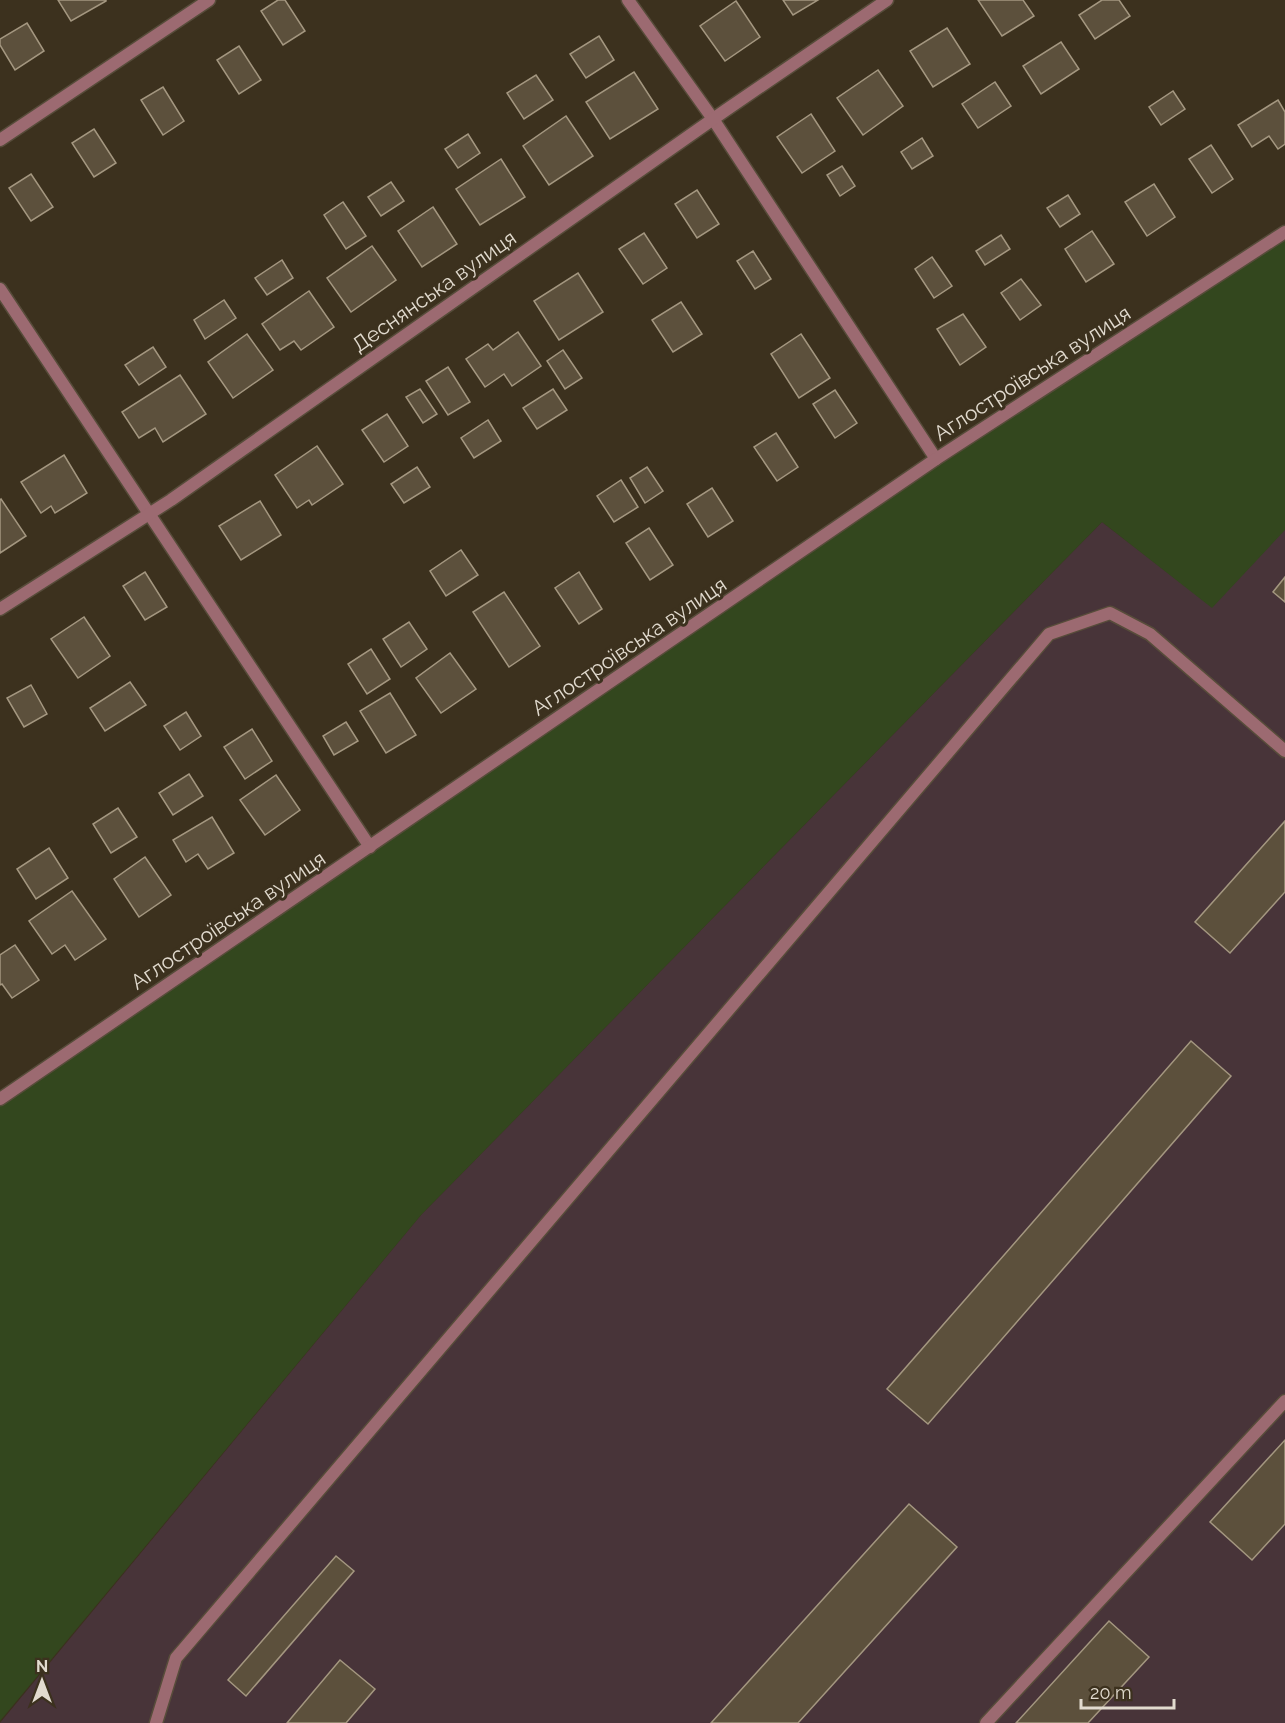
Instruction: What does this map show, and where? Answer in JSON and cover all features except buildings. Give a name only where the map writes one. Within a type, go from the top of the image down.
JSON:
[{"type":"street","points":[[0,140],[209,0]]},
{"type":"street","points":[[628,0],[713,118],[936,459]]},
{"type":"street","name":"Деснянська вулиця","points":[[0,609],[149,514],[713,118],[887,0]]},
{"type":"street","name":"Аглостроївська вулиця","points":[[0,1099],[936,459],[1285,232]]},
{"type":"street","points":[[0,289],[370,847]]},
{"type":"street","points":[[156,1723],[176,1658],[1049,634],[1110,613],[1150,634],[1285,751]]},
{"type":"street","points":[[986,1723],[1285,1401]]},
{"type":"shaded area","points":[[1102,522],[1212,607],[1285,529],[1285,1723],[0,1723],[421,1215]]},
{"type":"green space","points":[[1285,232],[1285,530],[1212,608],[1102,522],[421,1215],[0,1721],[0,1099],[936,459]]}]
